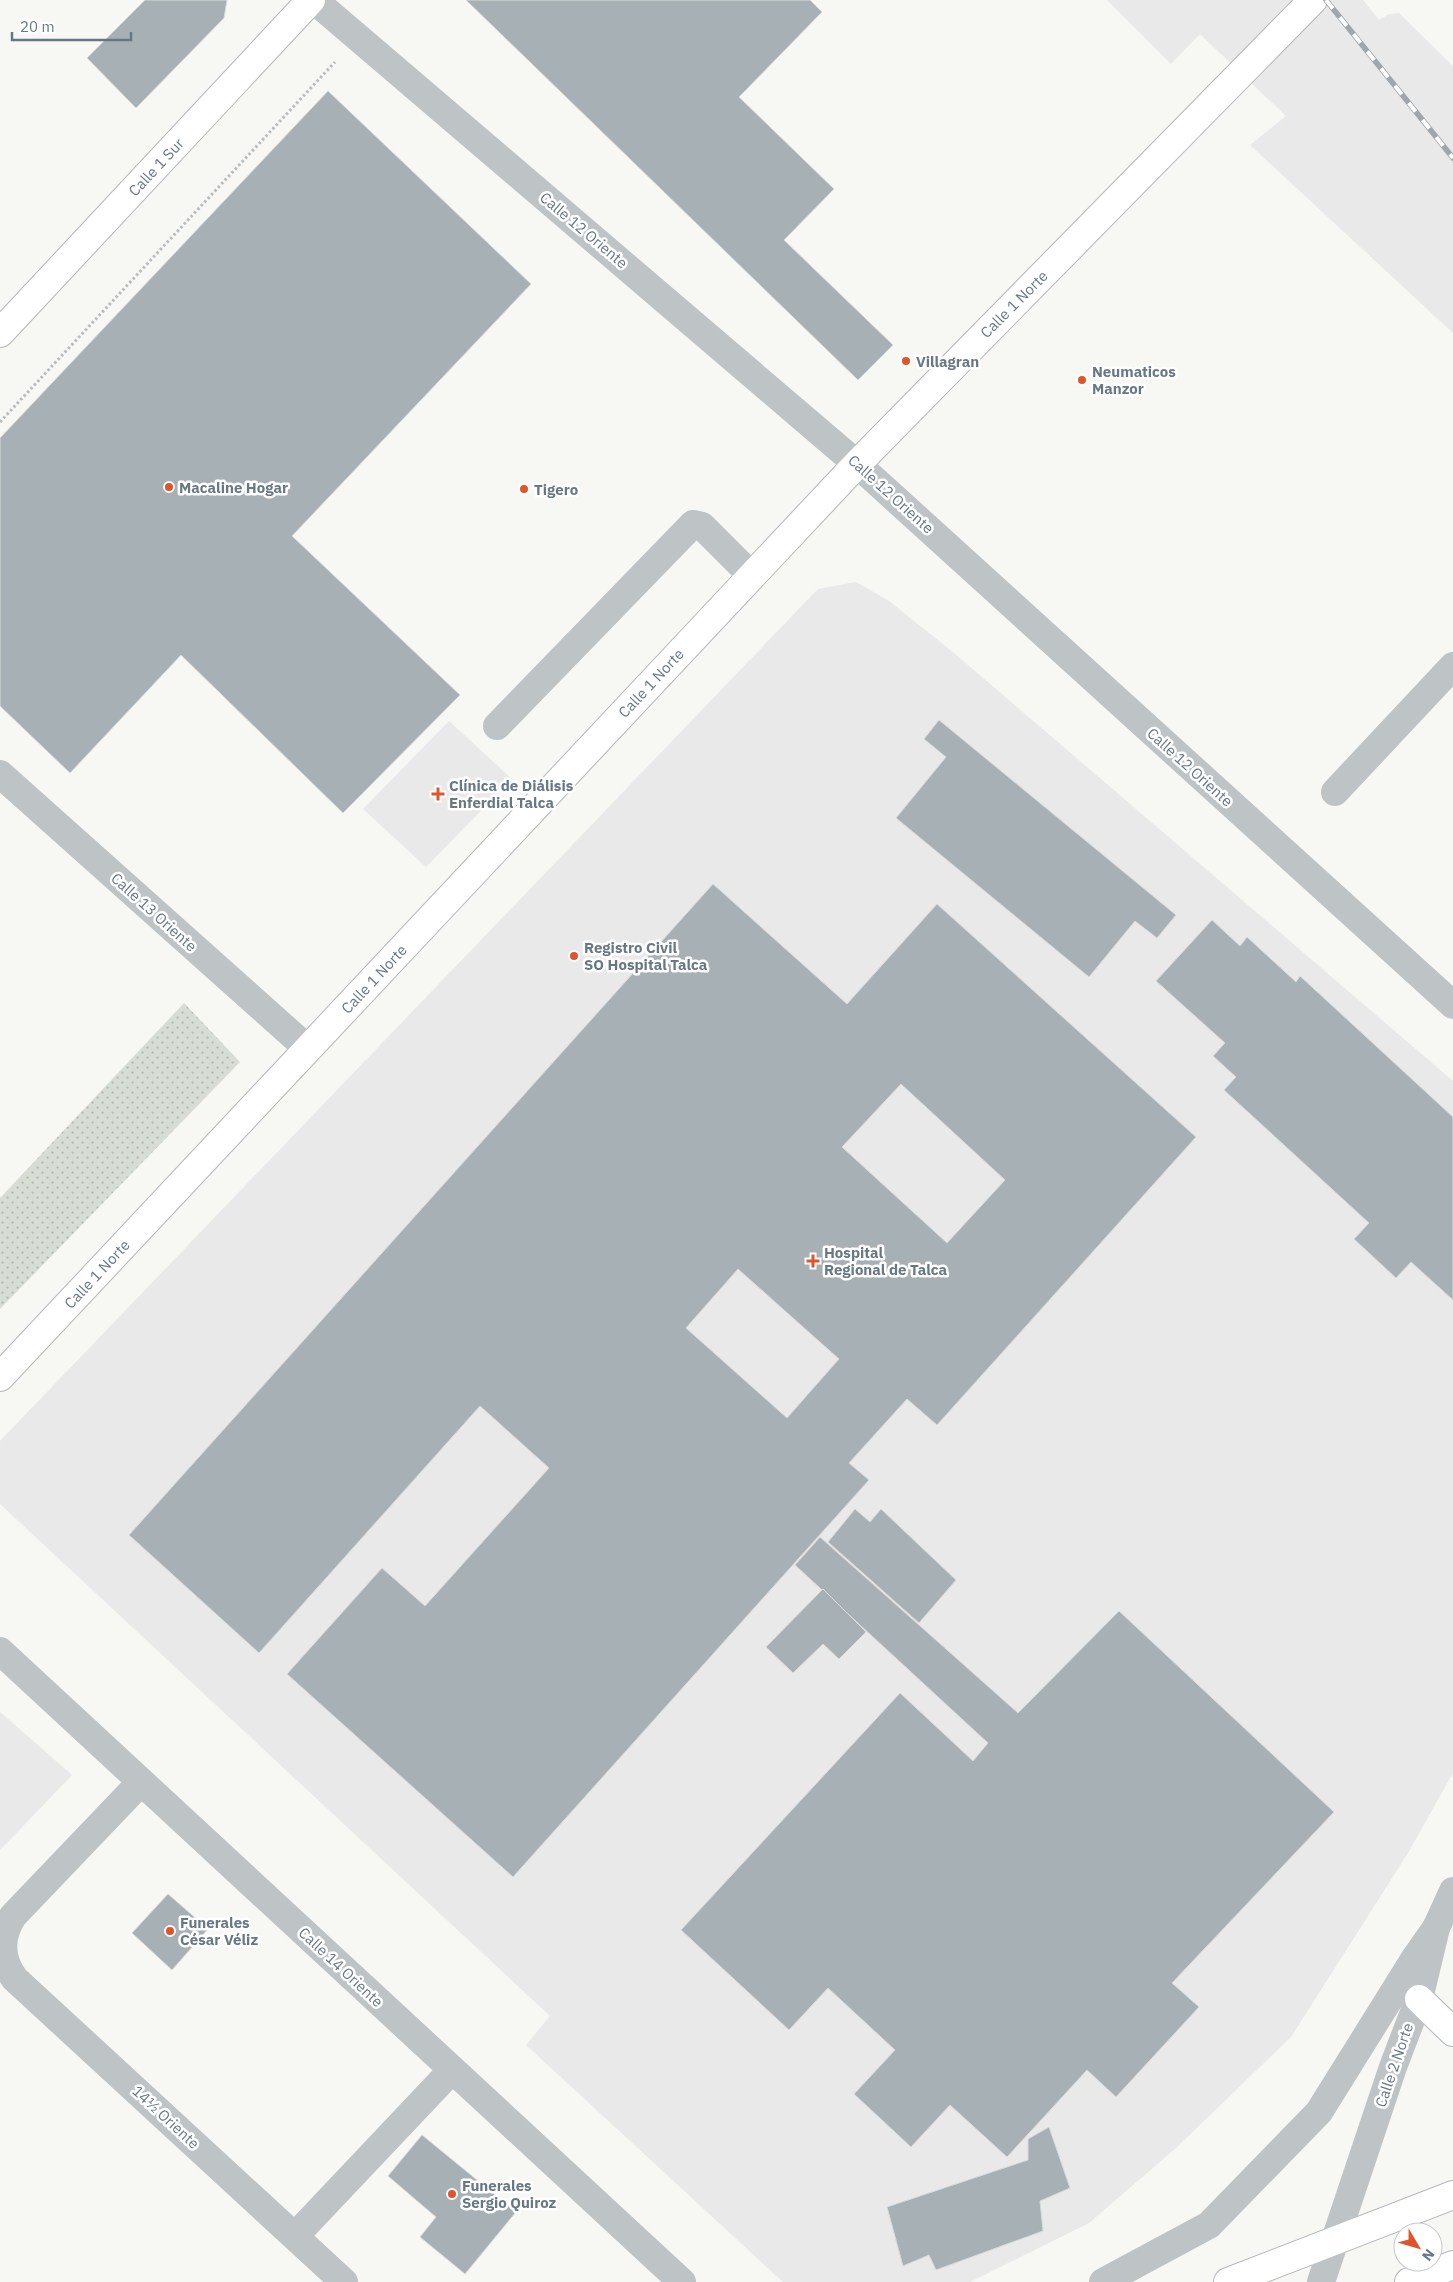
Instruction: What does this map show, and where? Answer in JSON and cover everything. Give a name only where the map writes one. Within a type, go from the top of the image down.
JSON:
[{"type":"main road","name":"Calle 1 Sur","points":[[0,333],[313,0]]},
{"type":"main road","name":"Calle 1 Norte","points":[[0,1377],[857,464],[1312,0]]},
{"type":"main road","points":[[1419,1999],[1453,2032]]},
{"type":"main road","points":[[1228,2282],[1335,2239],[1453,2195]]},
{"type":"main road","points":[[1409,2282],[1453,2265]]},
{"type":"street","name":"Calle 12 Oriente","points":[[313,0],[857,464],[1448,992]]},
{"type":"street","points":[[496,726],[692,524],[702,526],[752,576]]},
{"type":"street","points":[[1335,792],[1453,666]]},
{"type":"street","name":"Calle 13 Oriente","points":[[0,774],[308,1050]]},
{"type":"street","name":"Calle 14 Oriente","points":[[0,1651],[682,2282]]},
{"type":"street","points":[[0,1946],[2,1934],[13,1916],[141,1782]]},
{"type":"street","name":"Calle 2 Norte","points":[[1321,2282],[1393,2067],[1419,1999],[1436,1928],[1453,1891]]},
{"type":"street","points":[[1103,2282],[1209,2225],[1319,2112],[1415,1958],[1436,1928]]},
{"type":"street","name":"14½ Oriente","points":[[0,1946],[7,1970],[15,1978],[344,2282]]},
{"type":"street","points":[[295,2236],[452,2070]]},
{"type":"path","points":[[0,422],[358,38]]},
{"type":"shaded area","points":[[1107,0],[1363,0],[1379,20],[1389,14],[1399,13],[1453,66],[1453,333],[1250,145],[1286,116],[1200,34],[1171,64]]},
{"type":"shaded area","name":"Hospital Regional de Talca","points":[[856,582],[889,601],[954,653],[1453,1081],[1453,1773],[1408,1853],[1291,2037],[1176,2148],[1089,2223],[970,2282],[783,2282],[526,2045],[550,2016],[0,1504],[0,1441],[818,589]]},
{"type":"shaded area","name":"Clínica de Diálisis Enferdial Talca","points":[[449,721],[512,779],[426,867],[363,809]]},
{"type":"shaded area","points":[[184,1003],[240,1062],[0,1309],[0,1198]]},
{"type":"shaded area","points":[[0,1712],[72,1775],[0,1850]]},
{"type":"building","points":[[145,0],[227,0],[224,18],[136,108],[87,58]]},
{"type":"building","points":[[466,0],[810,0],[822,12],[739,97],[834,189],[784,240],[893,345],[858,380]]},
{"type":"building","name":"Macaline Hogar","points":[[328,91],[531,284],[292,536],[460,695],[343,813],[181,655],[70,773],[0,706],[0,438]]},
{"type":"building","points":[[939,720],[1176,915],[1157,938],[1135,921],[1089,977],[896,818],[946,757],[924,739]]},
{"type":"building","points":[[713,884],[847,1004],[937,904],[1196,1137],[937,1425],[907,1399],[849,1463],[869,1480],[513,1877],[287,1674],[382,1568],[425,1606],[549,1468],[480,1406],[259,1653],[129,1535]],"holes":[[[901,1084],[1005,1180],[947,1243],[842,1147]],[[738,1269],[839,1359],[787,1418],[686,1328]]]},
{"type":"building","points":[[1212,920],[1240,946],[1247,937],[1296,982],[1300,976],[1453,1117],[1453,1300],[1411,1262],[1396,1278],[1354,1239],[1369,1223],[1224,1090],[1236,1077],[1213,1056],[1225,1043],[1156,981]]},
{"type":"building","points":[[855,1509],[870,1522],[881,1509],[956,1580],[919,1623],[828,1542]]},
{"type":"building","points":[[820,1537],[1018,1713],[1119,1611],[1334,1812],[1172,1983],[1199,2007],[1116,2097],[1087,2070],[1007,2157],[950,2105],[911,2147],[854,2094],[895,2050],[828,1988],[789,2030],[681,1930],[900,1693],[973,1761],[988,1743],[795,1565]]},
{"type":"building","points":[[823,1589],[866,1632],[839,1659],[823,1644],[793,1673],[766,1647]]},
{"type":"building","name":"Funerales César Véliz","points":[[168,1894],[208,1929],[172,1970],[132,1933]]},
{"type":"building","points":[[1049,2127],[1070,2188],[1040,2201],[1043,2231],[936,2270],[929,2255],[903,2266],[887,2207],[1028,2160],[1028,2139]]},
{"type":"building","name":"Funerales Sergio Quiroz","points":[[422,2135],[516,2212],[465,2274],[420,2237],[436,2217],[388,2176]]},
{"type":"railway","points":[[1326,0],[1453,158]]},
{"type":"place","name":"Villagran","points":[[906,361]]},
{"type":"place","name":"Neumaticos Manzor","points":[[1082,380]]},
{"type":"place","name":"Macaline Hogar","points":[[169,487]]},
{"type":"place","name":"Tigero","points":[[524,489]]},
{"type":"place","name":"Clínica de Diálisis Enferdial Talca","points":[[438,794]]},
{"type":"place","name":"Registro Civil SO Hospital Talca","points":[[574,956]]},
{"type":"place","name":"Hospital Regional de Talca","points":[[813,1261]]},
{"type":"place","name":"Funerales César Véliz","points":[[170,1931]]},
{"type":"place","name":"Funerales Sergio Quiroz","points":[[452,2194]]}]
